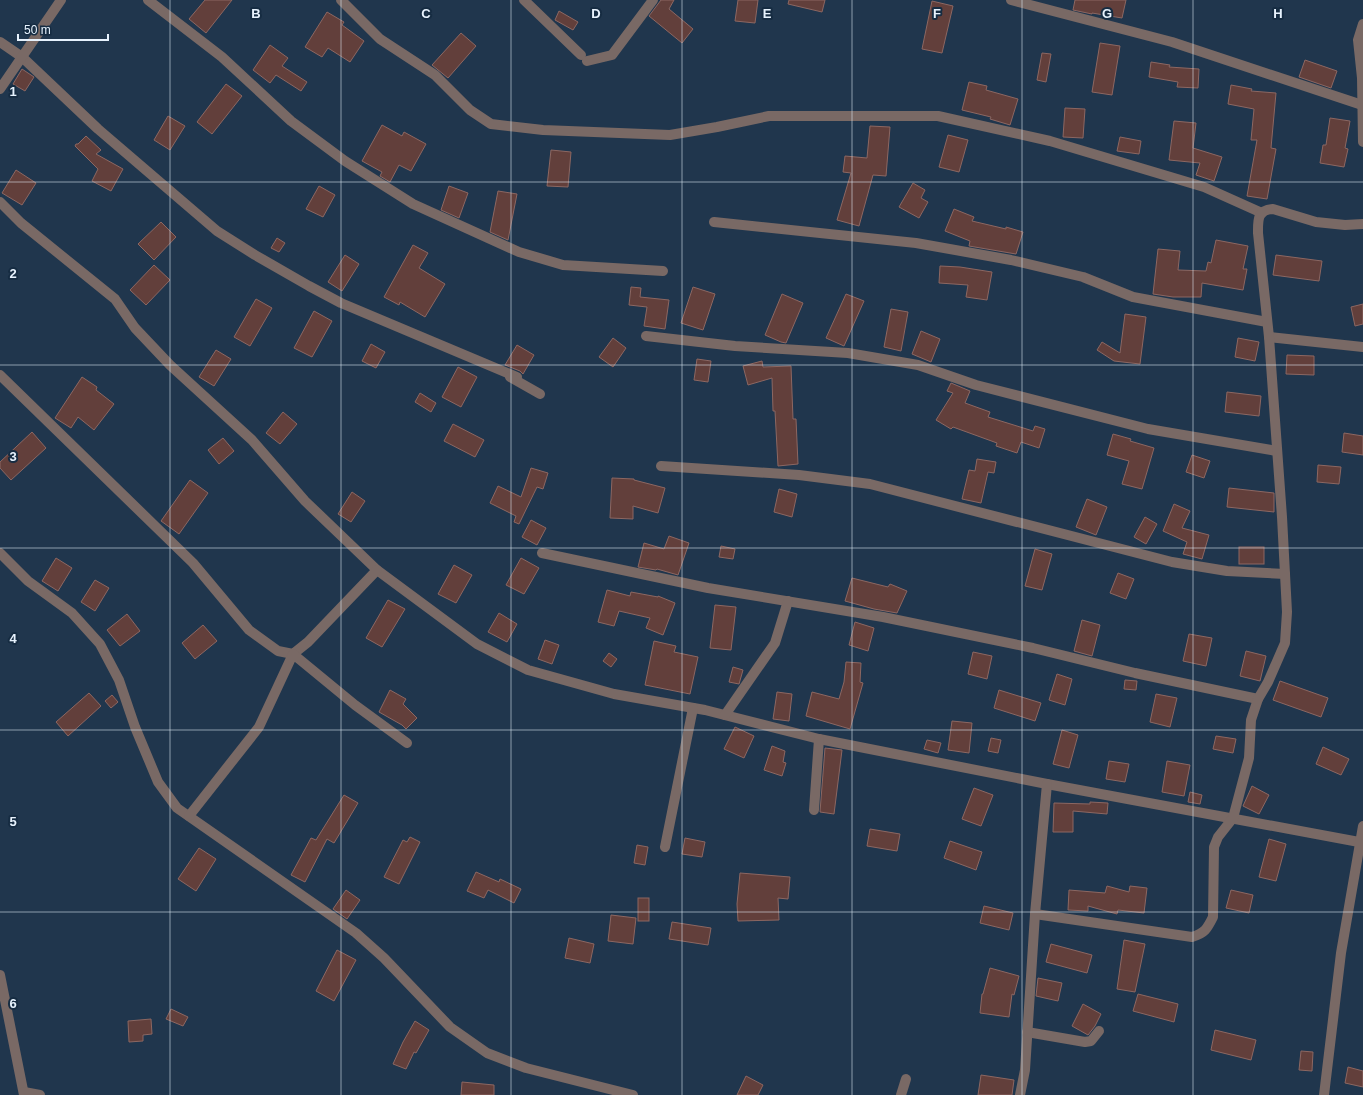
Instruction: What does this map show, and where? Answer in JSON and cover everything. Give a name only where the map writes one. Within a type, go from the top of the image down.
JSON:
[{"type":"street","points":[[0,88],[61,0]]},
{"type":"street","points":[[148,0],[222,57],[291,121],[345,160],[413,204],[519,252],[563,265],[663,271]]},
{"type":"street","points":[[341,0],[380,39],[434,75],[470,110],[491,124],[543,130],[670,135],[769,116],[938,116],[1050,141],[1182,180],[1204,187],[1262,212]]},
{"type":"street","points":[[524,0],[584,58],[612,55],[653,0]]},
{"type":"street","points":[[1011,0],[1172,42],[1362,105]]},
{"type":"street","points":[[1363,24],[1358,40],[1362,78],[1363,142]]},
{"type":"street","points":[[0,42],[22,58],[98,129],[218,231],[341,303],[517,377]]},
{"type":"street","points":[[0,202],[21,223],[115,299],[135,328],[170,365],[252,440],[305,501],[378,570],[477,644],[528,670],[614,694],[725,715],[819,739],[1047,784],[1359,842]]},
{"type":"street","points":[[1035,914],[1192,937],[1202,934],[1208,927],[1213,917],[1214,847],[1218,837],[1233,818],[1249,758],[1251,720],[1258,699],[1268,682],[1285,644],[1287,612],[1285,574],[1269,337],[1258,233],[1258,219],[1262,212],[1273,209],[1316,222],[1345,225],[1363,224]]},
{"type":"street","points":[[714,222],[916,243],[1011,260],[1083,277],[1133,297],[1267,322]]},
{"type":"street","points":[[646,336],[735,346],[848,353],[918,365],[976,385],[1148,429],[1277,451]]},
{"type":"street","points":[[1269,337],[1363,347]]},
{"type":"street","points":[[492,366],[540,394]]},
{"type":"street","points":[[0,375],[193,563],[249,630],[278,651],[293,654],[355,705],[407,743]]},
{"type":"street","points":[[661,466],[799,475],[870,484],[1172,562],[1227,571],[1285,574]]},
{"type":"street","points":[[0,553],[28,580],[72,613],[100,644],[120,680],[135,727],[158,782],[177,808],[356,933],[384,958],[450,1027],[487,1053],[526,1068],[632,1095]]},
{"type":"street","points":[[542,553],[708,588],[898,620],[1032,648],[1135,673],[1258,699]]},
{"type":"street","points":[[189,816],[259,727],[293,654],[308,642],[378,570]]},
{"type":"street","points":[[725,715],[775,643],[788,601]]},
{"type":"street","points":[[665,847],[693,708]]},
{"type":"street","points":[[814,810],[819,739]]},
{"type":"street","points":[[1020,1095],[1025,1070],[1035,914],[1047,784]]},
{"type":"street","points":[[1324,1095],[1341,953],[1359,842],[1363,826]]},
{"type":"street","points":[[0,975],[24,1093],[40,1095]]},
{"type":"street","points":[[1027,1032],[1085,1042],[1091,1041],[1099,1031]]},
{"type":"street","points":[[901,1095],[906,1079]]},
{"type":"building","points":[[205,0],[232,0],[206,33],[189,19]]},
{"type":"building","points":[[661,0],[674,0],[669,9],[693,29],[682,43],[649,16]]},
{"type":"building","points":[[738,0],[758,0],[755,23],[735,21]]},
{"type":"building","points":[[789,0],[825,0],[822,12],[788,4]]},
{"type":"building","points":[[1075,0],[1126,0],[1122,18],[1073,10]]},
{"type":"building","points":[[932,1],[953,6],[942,53],[922,49]]},
{"type":"building","points":[[559,11],[578,22],[573,30],[555,20]]},
{"type":"building","points":[[327,12],[344,22],[342,25],[364,41],[350,62],[328,48],[322,57],[305,47]]},
{"type":"building","points":[[461,33],[476,46],[448,78],[432,65]]},
{"type":"building","points":[[1100,43],[1120,46],[1112,95],[1092,92]]},
{"type":"building","points":[[270,45],[288,58],[282,66],[307,82],[301,91],[276,75],[270,83],[253,70]]},
{"type":"building","points":[[1042,53],[1051,54],[1046,82],[1037,80]]},
{"type":"building","points":[[1305,60],[1337,71],[1331,88],[1299,77]]},
{"type":"building","points":[[1151,62],[1170,65],[1169,67],[1199,69],[1198,88],[1177,87],[1178,82],[1149,77]]},
{"type":"building","points":[[22,69],[34,77],[25,91],[13,84]]},
{"type":"building","points":[[969,82],[987,86],[986,90],[1018,99],[1010,125],[990,119],[991,117],[962,110]]},
{"type":"building","points":[[226,84],[242,96],[212,134],[197,122]]},
{"type":"building","points":[[1231,85],[1252,89],[1251,91],[1276,93],[1271,148],[1276,149],[1267,199],[1247,196],[1257,140],[1251,140],[1254,109],[1228,104]]},
{"type":"building","points":[[1065,108],[1085,109],[1083,138],[1063,137]]},
{"type":"building","points":[[168,116],[185,126],[170,150],[154,140]]},
{"type":"building","points":[[1330,118],[1350,121],[1345,148],[1348,149],[1344,167],[1320,163],[1323,145],[1326,145]]},
{"type":"building","points":[[1174,121],[1196,123],[1193,148],[1222,157],[1214,181],[1196,175],[1200,163],[1169,160]]},
{"type":"building","points":[[382,125],[402,136],[404,132],[426,144],[411,171],[399,165],[390,182],[380,176],[382,172],[362,161]]},
{"type":"building","points":[[870,126],[890,127],[886,176],[873,175],[859,226],[837,220],[851,173],[843,172],[845,156],[867,158]]},
{"type":"building","points":[[948,135],[968,140],[959,172],[939,167]]},
{"type":"building","points":[[86,136],[101,150],[96,154],[123,169],[111,191],[92,181],[98,169],[75,146]]},
{"type":"building","points":[[1120,137],[1141,141],[1139,154],[1117,151]]},
{"type":"building","points":[[551,150],[571,152],[568,187],[547,186]]},
{"type":"building","points":[[16,170],[36,183],[22,205],[2,193]]},
{"type":"building","points":[[913,183],[925,190],[921,198],[928,202],[919,218],[899,207]]},
{"type":"building","points":[[319,186],[335,195],[323,217],[306,209]]},
{"type":"building","points":[[449,186],[468,193],[459,218],[441,210]]},
{"type":"building","points":[[498,191],[517,194],[508,240],[490,232]]},
{"type":"building","points":[[954,209],[974,217],[972,221],[1006,229],[1006,227],[1023,232],[1016,254],[969,246],[970,241],[945,231]]},
{"type":"building","points":[[161,222],[176,237],[154,260],[138,244]]},
{"type":"building","points":[[277,238],[285,243],[279,252],[271,248]]},
{"type":"building","points":[[1216,240],[1248,246],[1243,269],[1247,269],[1243,290],[1202,283],[1201,297],[1173,297],[1153,294],[1158,249],[1180,251],[1178,270],[1206,271],[1208,262],[1211,263]]},
{"type":"building","points":[[413,245],[428,253],[419,268],[445,284],[425,317],[400,302],[399,305],[384,297]]},
{"type":"building","points":[[345,255],[359,264],[342,291],[328,282]]},
{"type":"building","points":[[1276,255],[1322,261],[1319,281],[1273,275]]},
{"type":"building","points":[[154,265],[170,280],[146,305],[130,290]]},
{"type":"building","points":[[940,266],[960,267],[992,272],[987,300],[966,297],[968,285],[939,283]]},
{"type":"building","points":[[631,287],[641,288],[640,297],[669,300],[665,329],[644,326],[647,307],[629,305]]},
{"type":"building","points":[[693,287],[715,294],[703,330],[681,323]]},
{"type":"building","points":[[782,294],[803,303],[786,343],[765,335]]},
{"type":"building","points":[[846,294],[864,301],[844,346],[826,338]]},
{"type":"building","points":[[256,299],[272,308],[250,346],[234,337]]},
{"type":"building","points":[[1363,304],[1363,324],[1355,326],[1351,307]]},
{"type":"building","points":[[891,309],[908,312],[901,351],[884,347]]},
{"type":"building","points":[[314,311],[332,321],[312,357],[294,348]]},
{"type":"building","points":[[1125,314],[1146,317],[1140,364],[1114,361],[1097,350],[1102,342],[1120,353]]},
{"type":"building","points":[[921,331],[940,339],[931,362],[912,354]]},
{"type":"building","points":[[613,338],[626,348],[613,367],[599,357]]},
{"type":"building","points":[[1238,338],[1259,342],[1255,361],[1235,357]]},
{"type":"building","points":[[371,344],[385,352],[376,368],[362,361]]},
{"type":"building","points":[[517,345],[534,355],[523,374],[520,371],[505,365]]},
{"type":"building","points":[[216,350],[231,359],[214,386],[199,377]]},
{"type":"building","points":[[1287,355],[1314,356],[1314,375],[1286,374]]},
{"type":"building","points":[[697,359],[711,361],[708,382],[694,380]]},
{"type":"building","points":[[762,361],[763,367],[791,366],[793,419],[796,419],[798,464],[778,466],[775,411],[773,411],[772,378],[748,385],[743,366]]},
{"type":"building","points":[[458,367],[477,377],[461,407],[442,397]]},
{"type":"building","points":[[82,377],[97,387],[96,390],[114,404],[94,430],[78,417],[71,428],[55,418]]},
{"type":"building","points":[[951,383],[970,391],[965,403],[990,412],[988,417],[1033,431],[1035,426],[1045,429],[1039,448],[1021,442],[1017,453],[996,446],[997,443],[953,427],[951,429],[936,420],[953,393],[947,391]]},
{"type":"building","points":[[1227,392],[1261,396],[1259,416],[1225,412]]},
{"type":"building","points":[[420,393],[436,403],[431,412],[415,402]]},
{"type":"building","points":[[283,412],[297,424],[280,444],[266,433]]},
{"type":"building","points":[[453,424],[484,440],[475,457],[444,441]]},
{"type":"building","points":[[32,432],[46,448],[11,480],[0,468],[0,462]]},
{"type":"building","points":[[1344,433],[1363,436],[1363,455],[1342,452]]},
{"type":"building","points":[[1113,434],[1154,448],[1142,489],[1122,484],[1129,461],[1107,455]]},
{"type":"building","points":[[223,438],[234,451],[219,464],[208,450]]},
{"type":"building","points":[[1192,455],[1210,461],[1204,478],[1186,472]]},
{"type":"building","points":[[977,459],[996,462],[994,473],[988,472],[981,503],[962,499],[969,470],[975,471]]},
{"type":"building","points":[[1318,465],[1341,467],[1339,484],[1317,482]]},
{"type":"building","points":[[531,468],[548,473],[543,489],[537,487],[519,524],[514,522],[516,516],[490,503],[498,486],[521,497]]},
{"type":"building","points":[[612,478],[634,479],[665,488],[658,513],[633,506],[633,519],[610,518]]},
{"type":"building","points":[[190,480],[208,493],[179,534],[161,521]]},
{"type":"building","points":[[1229,488],[1274,493],[1274,512],[1227,507]]},
{"type":"building","points":[[779,489],[797,494],[792,517],[774,512]]},
{"type":"building","points":[[352,492],[365,501],[351,522],[338,514]]},
{"type":"building","points":[[1087,499],[1107,507],[1096,535],[1076,527]]},
{"type":"building","points":[[1174,504],[1190,511],[1182,528],[1209,535],[1202,559],[1183,554],[1187,542],[1163,531]]},
{"type":"building","points":[[1145,517],[1157,524],[1146,544],[1134,537]]},
{"type":"building","points":[[531,520],[546,528],[537,545],[522,537]]},
{"type":"building","points":[[669,536],[689,543],[678,575],[657,569],[638,567],[644,543],[664,549]]},
{"type":"building","points":[[721,546],[735,549],[733,559],[719,557]]},
{"type":"building","points":[[1239,547],[1264,547],[1264,564],[1239,564]]},
{"type":"building","points":[[1035,549],[1052,554],[1042,590],[1025,586]]},
{"type":"building","points":[[56,558],[72,568],[58,591],[42,581]]},
{"type":"building","points":[[521,558],[539,568],[524,594],[506,585]]},
{"type":"building","points":[[454,565],[472,575],[456,603],[438,594]]},
{"type":"building","points":[[1118,573],[1134,579],[1126,599],[1110,593]]},
{"type":"building","points":[[852,578],[888,587],[890,584],[907,591],[897,613],[874,609],[845,601]]},
{"type":"building","points":[[95,580],[109,588],[95,611],[81,602]]},
{"type":"building","points":[[607,590],[630,596],[631,592],[658,596],[675,603],[663,635],[646,628],[650,618],[619,611],[614,626],[598,622]]},
{"type":"building","points":[[388,600],[405,609],[382,647],[366,638]]},
{"type":"building","points":[[715,605],[736,607],[731,650],[710,648]]},
{"type":"building","points":[[499,613],[517,624],[507,642],[488,632]]},
{"type":"building","points":[[127,614],[140,631],[120,646],[107,630]]},
{"type":"building","points":[[1082,620],[1100,625],[1092,656],[1074,651]]},
{"type":"building","points":[[855,622],[874,628],[868,651],[849,645]]},
{"type":"building","points":[[203,625],[217,641],[195,659],[182,643]]},
{"type":"building","points":[[1189,634],[1212,638],[1206,666],[1183,661]]},
{"type":"building","points":[[545,640],[559,645],[552,664],[538,659]]},
{"type":"building","points":[[654,641],[676,646],[674,652],[698,657],[690,694],[645,685]]},
{"type":"building","points":[[1246,651],[1266,656],[1260,681],[1240,676]]},
{"type":"building","points":[[973,652],[992,656],[987,679],[968,674]]},
{"type":"building","points":[[609,653],[617,659],[611,667],[603,661]]},
{"type":"building","points":[[846,662],[861,663],[860,682],[863,683],[850,729],[806,716],[812,692],[839,699],[844,682]]},
{"type":"building","points":[[733,667],[743,670],[739,684],[729,682]]},
{"type":"building","points":[[1057,674],[1072,679],[1065,705],[1049,700]]},
{"type":"building","points":[[1125,680],[1137,681],[1136,690],[1124,689]]},
{"type":"building","points":[[1280,681],[1328,698],[1321,717],[1273,700]]},
{"type":"building","points":[[390,690],[406,699],[403,704],[417,718],[406,729],[402,725],[379,712]]},
{"type":"building","points":[[999,690],[1041,703],[1035,721],[994,708]]},
{"type":"building","points":[[777,692],[792,694],[789,721],[773,719]]},
{"type":"building","points":[[89,693],[101,706],[68,736],[56,722]]},
{"type":"building","points":[[1156,694],[1177,698],[1170,727],[1150,722]]},
{"type":"building","points":[[112,695],[118,702],[111,708],[105,701]]},
{"type":"building","points":[[952,721],[972,723],[969,753],[948,750]]},
{"type":"building","points":[[735,727],[754,736],[744,758],[724,749]]},
{"type":"building","points":[[1062,730],[1078,735],[1069,768],[1053,764]]},
{"type":"building","points":[[1216,736],[1236,739],[1233,753],[1213,749]]},
{"type":"building","points":[[991,738],[1001,740],[998,753],[988,751]]},
{"type":"building","points":[[927,740],[941,743],[938,753],[924,749]]},
{"type":"building","points":[[772,746],[785,751],[783,762],[786,763],[782,776],[764,770]]},
{"type":"building","points":[[1323,747],[1349,759],[1341,775],[1316,764]]},
{"type":"building","points":[[825,748],[842,750],[834,814],[820,812]]},
{"type":"building","points":[[1109,761],[1129,764],[1125,782],[1106,779]]},
{"type":"building","points":[[1167,761],[1190,765],[1184,796],[1162,792]]},
{"type":"building","points":[[1252,786],[1269,795],[1259,814],[1243,806]]},
{"type":"building","points":[[974,788],[993,795],[981,826],[962,819]]},
{"type":"building","points":[[1190,792],[1202,795],[1200,804],[1188,802]]},
{"type":"building","points":[[344,795],[358,803],[334,843],[327,839],[305,882],[291,875],[311,838],[316,840]]},
{"type":"building","points":[[1090,802],[1108,803],[1107,814],[1073,811],[1073,832],[1053,832],[1054,803],[1090,804]]},
{"type":"building","points":[[870,829],[900,834],[897,851],[867,846]]},
{"type":"building","points":[[410,837],[420,842],[399,884],[384,877],[403,840],[407,842]]},
{"type":"building","points":[[685,838],[705,842],[702,857],[682,854]]},
{"type":"building","points":[[1269,839],[1286,844],[1276,881],[1259,877]]},
{"type":"building","points":[[950,841],[982,852],[976,870],[944,858]]},
{"type":"building","points":[[637,845],[648,847],[645,865],[634,863]]},
{"type":"building","points":[[199,848],[216,859],[196,891],[178,879]]},
{"type":"building","points":[[476,872],[499,882],[500,879],[521,889],[514,903],[488,890],[484,898],[467,891]]},
{"type":"building","points":[[740,873],[790,877],[788,899],[778,898],[779,920],[738,921],[737,904]]},
{"type":"building","points":[[1107,886],[1129,892],[1130,886],[1147,888],[1144,913],[1118,910],[1117,914],[1088,906],[1088,911],[1068,910],[1069,890],[1105,893]]},
{"type":"building","points":[[346,890],[360,900],[347,919],[333,909]]},
{"type":"building","points":[[1231,890],[1253,895],[1249,913],[1226,908]]},
{"type":"building","points":[[638,898],[649,898],[649,921],[638,921]]},
{"type":"building","points":[[984,906],[1013,913],[1009,930],[980,923]]},
{"type":"building","points":[[611,915],[636,918],[633,944],[608,941]]},
{"type":"building","points":[[672,922],[711,928],[708,945],[669,939]]},
{"type":"building","points":[[569,938],[594,944],[590,963],[565,958]]},
{"type":"building","points":[[1124,940],[1145,944],[1135,992],[1117,989]]},
{"type":"building","points":[[1051,944],[1092,955],[1087,973],[1046,962]]},
{"type":"building","points":[[337,950],[356,960],[334,1001],[316,991]]},
{"type":"building","points":[[990,968],[1019,976],[1014,995],[1012,994],[1009,1017],[980,1013],[982,994]]},
{"type":"building","points":[[1038,978],[1062,983],[1058,1001],[1036,996]]},
{"type":"building","points":[[1138,994],[1178,1004],[1174,1022],[1133,1011]]},
{"type":"building","points":[[1083,1004],[1101,1014],[1095,1026],[1088,1035],[1072,1026]]},
{"type":"building","points":[[171,1009],[188,1017],[183,1026],[166,1019]]},
{"type":"building","points":[[151,1019],[152,1034],[143,1035],[143,1041],[129,1042],[128,1021]]},
{"type":"building","points":[[415,1021],[429,1030],[416,1053],[414,1052],[406,1069],[393,1064]]},
{"type":"building","points":[[1215,1030],[1256,1040],[1251,1060],[1211,1050]]},
{"type":"building","points":[[1301,1051],[1313,1052],[1312,1071],[1299,1070]]},
{"type":"building","points":[[1348,1067],[1363,1071],[1363,1087],[1345,1083]]},
{"type":"building","points":[[981,1075],[1014,1080],[1012,1095],[978,1095]]},
{"type":"building","points":[[746,1076],[763,1085],[758,1095],[737,1095]]},
{"type":"building","points":[[462,1082],[494,1085],[494,1095],[461,1095]]}]
